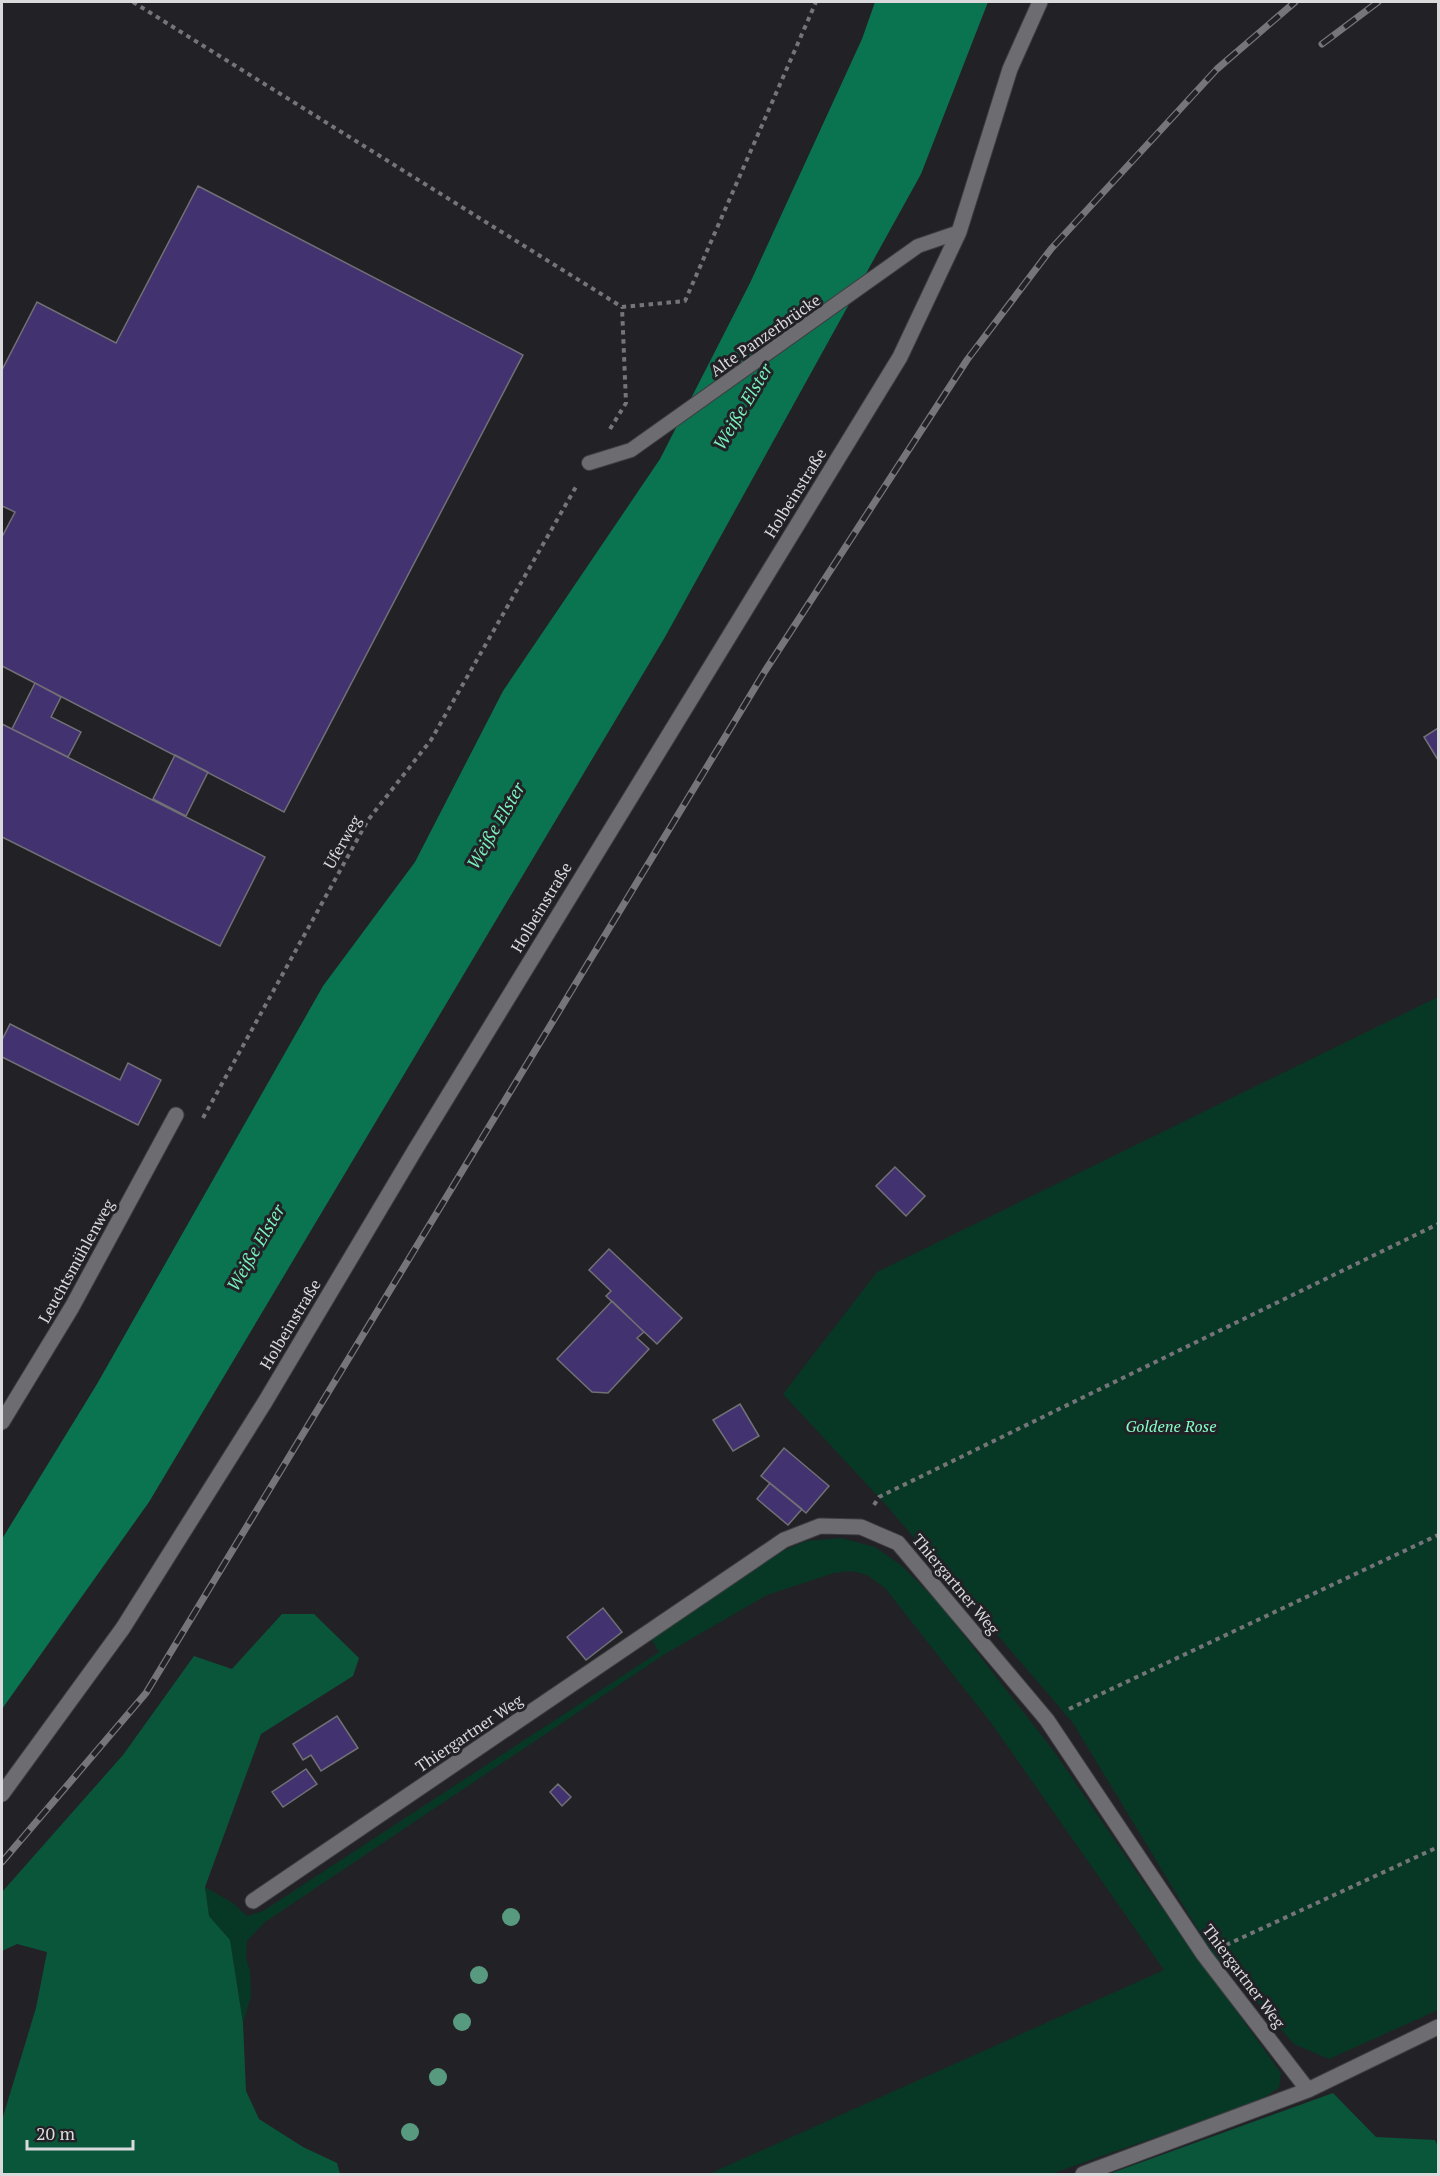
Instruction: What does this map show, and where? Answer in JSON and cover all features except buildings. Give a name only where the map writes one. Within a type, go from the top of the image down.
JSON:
[{"type":"street","name":"Holbeinstraße","points":[[2,1794],[123,1628],[265,1401],[434,1119],[900,357],[959,232],[1010,69],[1040,2]]},
{"type":"street","name":"Leuchtsmühlenweg","points":[[2,1422],[72,1307],[176,1115]]},
{"type":"street","name":"Thiergartner Weg","points":[[253,1901],[784,1540],[820,1526],[861,1527],[898,1543],[1047,1720],[1204,1955],[1308,2090]]},
{"type":"street","points":[[1083,2175],[1308,2090],[1438,2027]]},
{"type":"lane","name":"Alte Panzerbrücke","points":[[590,463],[631,450],[918,246],[959,232]]},
{"type":"path","points":[[133,2],[622,307],[685,301],[816,2]]},
{"type":"path","name":"Uferweg","points":[[201,1121],[368,820],[431,740],[626,403],[622,307]]},
{"type":"path","points":[[861,1527],[879,1497],[1438,1224]]},
{"type":"path","points":[[1047,1720],[1438,1535]]},
{"type":"path","points":[[1204,1955],[1438,1847]]},
{"type":"green space","name":"Goldene Rose","points":[[1438,997],[1438,2010],[1329,2059],[1294,2044],[1211,1951],[1073,1723],[886,1505],[783,1394],[877,1272]]},
{"type":"green space","points":[[841,1538],[875,1547],[902,1566],[938,1602],[1053,1750],[1142,1880],[1281,2073],[1279,2088],[1259,2101],[1051,2174],[709,2174],[1164,1970],[992,1724],[885,1588],[867,1575],[852,1571],[834,1573],[767,1595],[665,1654],[265,1922],[247,1941],[246,1958],[250,1971],[251,1996],[243,2023],[230,1940],[209,1916],[205,1887],[233,1903],[247,1916],[263,1911],[659,1652],[651,1639],[771,1556],[806,1541]]},
{"type":"shaded area","points":[[282,1614],[314,1614],[359,1658],[353,1676],[261,1734],[205,1887],[209,1916],[230,1940],[243,2023],[246,2091],[259,2119],[303,2147],[337,2163],[340,2174],[2,2174],[2,2120],[36,2008],[47,1952],[17,1944],[2,1951],[2,1892],[123,1755],[194,1656],[232,1669]]},
{"type":"shaded area","points":[[1333,2093],[1376,2137],[1435,2140],[1438,2147],[1438,2174],[1109,2174]]},
{"type":"water","name":"Weiße Elster","points":[[875,2],[988,2],[921,174],[665,637],[149,1502],[2,1709],[2,1539],[97,1384],[323,986],[415,862],[503,691],[660,459],[750,283],[862,39]]},
{"type":"railway","points":[[2,1862],[146,1693],[765,671],[967,360],[1051,249],[1217,69],[1295,2]]},
{"type":"railway","points":[[1322,44],[1378,2]]}]
